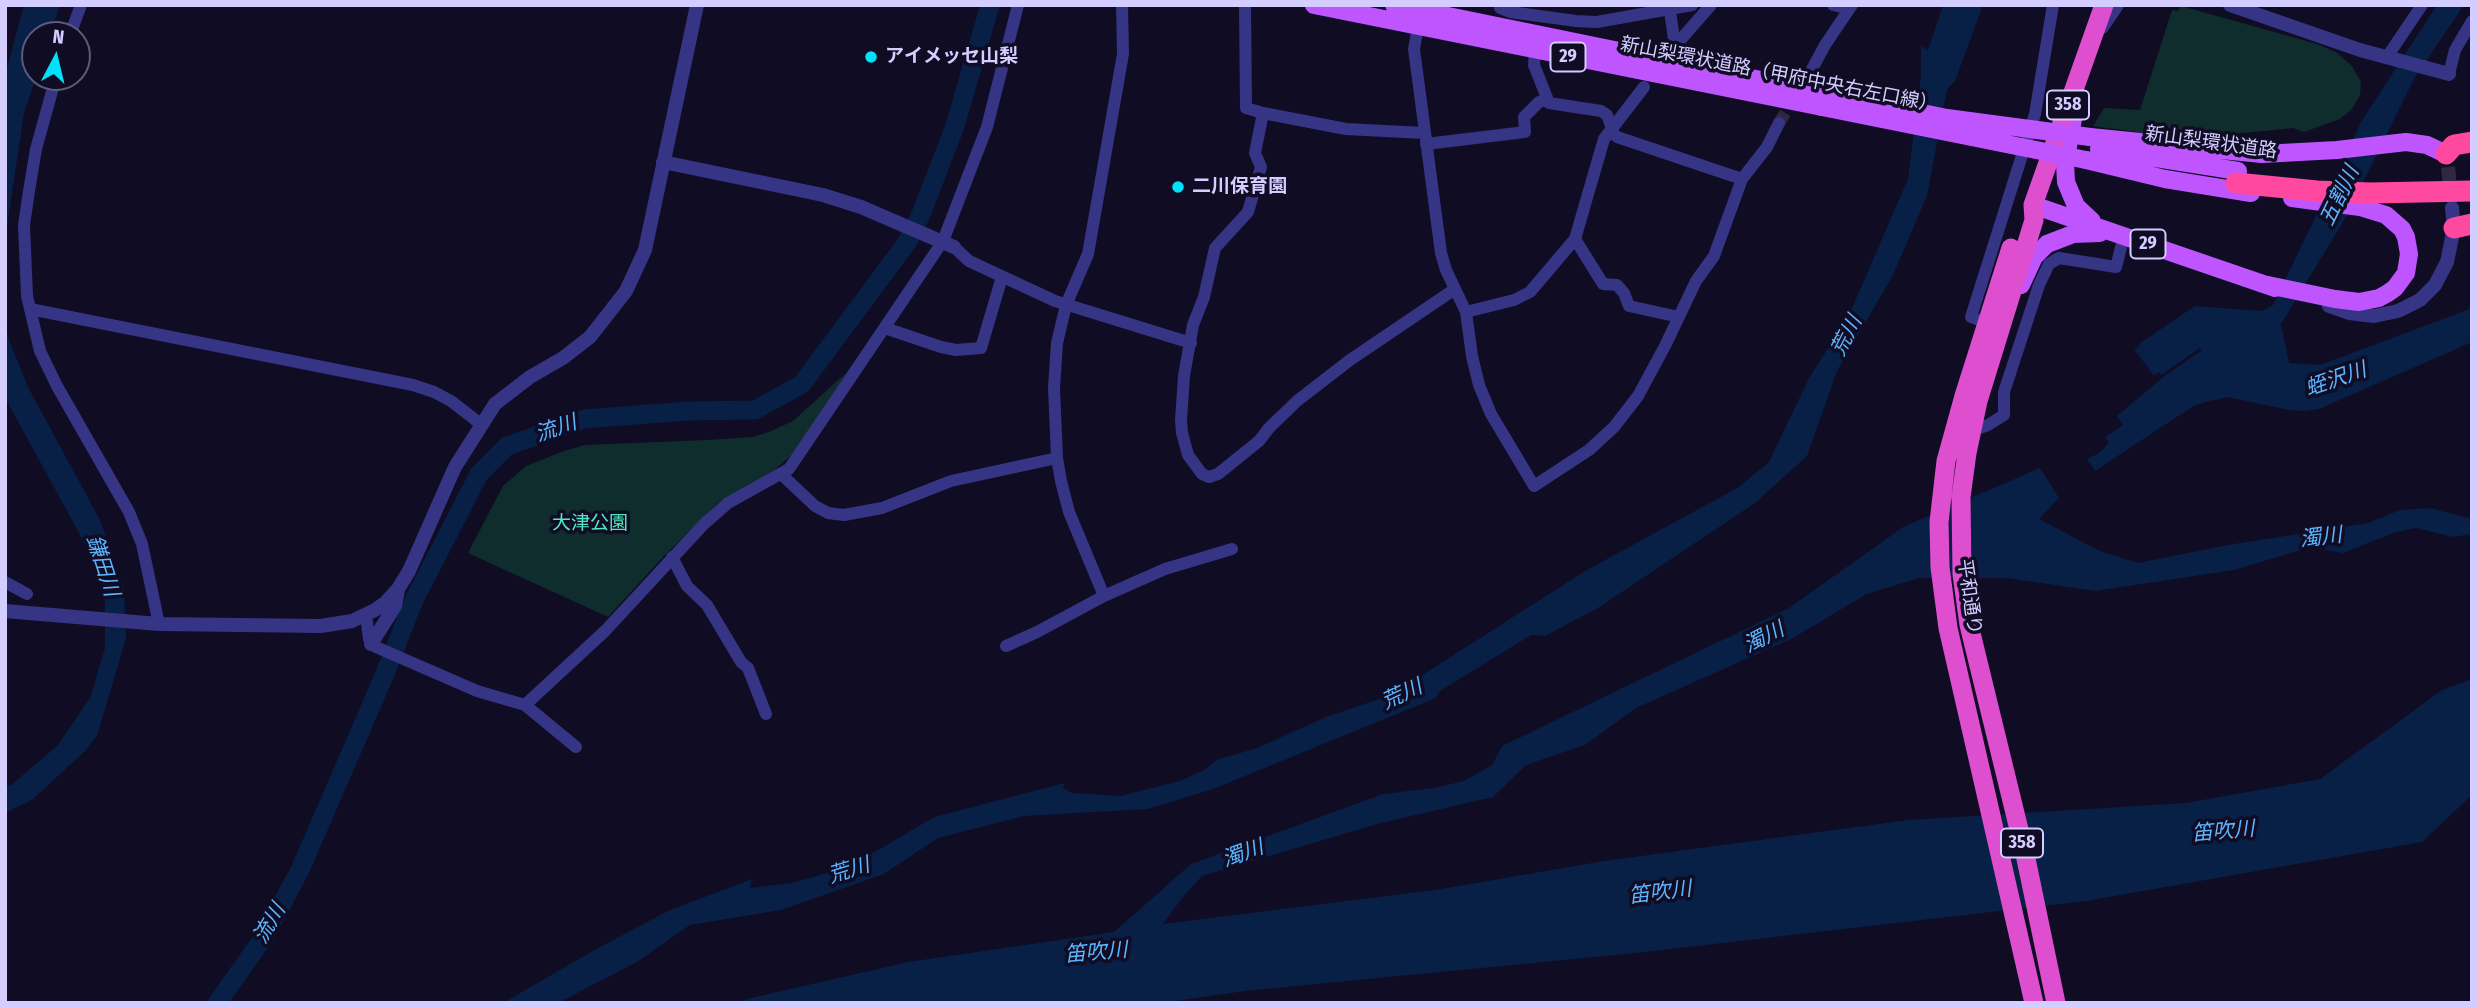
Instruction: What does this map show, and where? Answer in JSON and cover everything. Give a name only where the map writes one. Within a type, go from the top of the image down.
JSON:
[{"type":"highway","name":"平和通り","points":[[2056,1003],[2025,854],[1981,680],[1966,604],[1961,554],[1961,497],[1971,431],[1987,369],[2034,220],[2033,205],[2104,5]]},
{"type":"highway","points":[[2447,161],[2454,145],[2472,142]]},
{"type":"highway","name":"新山梨環状道路","points":[[2237,177],[2317,191]]},
{"type":"highway","points":[[2368,194],[2472,178]]},
{"type":"highway","points":[[2317,191],[2368,194],[2472,191]]},
{"type":"highway","name":"平和通り","points":[[2033,205],[2022,215],[1957,420],[1945,470],[1939,522],[1943,598],[2034,1003]]},
{"type":"main road","name":"新山梨環状道路（甲府中央右左口線）","points":[[1314,5],[1535,51],[1825,100],[2237,177]]},
{"type":"main road","name":"新山梨環状道路（甲府中央右左口線）","points":[[1394,5],[1432,9],[1500,27],[1825,100],[1947,118],[2088,148]]},
{"type":"main road","points":[[2081,69],[2065,163],[2067,190],[2082,213],[2101,226],[2124,236]]},
{"type":"main road","points":[[2088,148],[2296,154],[2406,142],[2427,145],[2447,161]]},
{"type":"main road","name":"29","points":[[2088,148],[2177,181],[2317,191]]},
{"type":"main road","name":"29","points":[[2309,297],[2370,300],[2388,293],[2402,281],[2408,264],[2406,237],[2402,229],[2368,194]]},
{"type":"main road","name":"29","points":[[2033,205],[2329,306]]},
{"type":"main road","points":[[1987,369],[2022,281],[2040,250],[2054,239],[2073,234],[2096,232],[2124,236]]},
{"type":"street","points":[[5,611],[159,624],[321,626],[352,621],[385,603],[398,589],[455,467],[495,404],[511,390],[563,358],[590,337],[626,291],[645,250],[697,5]]},
{"type":"street","points":[[525,705],[605,631],[672,557],[728,503],[789,469],[942,241],[987,127],[1018,5]]},
{"type":"street","points":[[1104,596],[1069,512],[1057,458],[1055,368],[1057,343],[1066,305],[1088,254],[1123,54],[1122,5]]},
{"type":"street","points":[[1245,5],[1247,108],[1346,129],[1425,138],[1525,132],[1524,117],[1539,102],[1547,100]]},
{"type":"street","points":[[1499,6],[1510,12],[1597,22],[1692,5]]},
{"type":"street","points":[[1670,11],[1675,46],[1712,5]]},
{"type":"street","points":[[1811,71],[1850,7],[1833,5]]},
{"type":"street","points":[[1987,323],[1971,317],[2035,114],[2053,5]]},
{"type":"street","points":[[2090,45],[2117,5]]},
{"type":"street","points":[[2230,5],[2390,58],[2449,74],[2455,50],[2472,21]]},
{"type":"street","points":[[2390,58],[2423,5]]},
{"type":"street","points":[[1499,6],[1500,27]]},
{"type":"street","points":[[1432,9],[1418,27],[1414,49],[1441,253],[1466,312],[1479,385],[1491,414],[1534,486],[1589,450],[1614,427],[1638,396],[1696,281],[1714,256],[1742,179],[1768,147],[1779,123]]},
{"type":"street","points":[[1535,51],[1534,65],[1547,100],[1552,104],[1601,111],[1607,116],[1617,137],[1625,141],[1742,179]]},
{"type":"street","points":[[1466,312],[1514,300],[1530,292],[1575,239],[1604,139],[1644,87]]},
{"type":"street","points":[[52,91],[36,149],[24,225],[24,266],[30,309],[40,351],[57,386],[129,512],[142,544],[159,624]]},
{"type":"street","points":[[1263,113],[1255,153],[1261,167],[1248,212],[1215,248],[1204,297],[1193,325],[1184,376],[1182,433],[1188,455],[1202,474],[1209,477],[1218,474],[1259,441],[1297,401],[1355,356],[1455,289]]},
{"type":"street","points":[[663,162],[823,195],[861,207],[942,241],[968,261],[1066,305],[1191,343]]},
{"type":"street","points":[[2329,306],[2349,313],[2374,316],[2399,311],[2420,300],[2435,285],[2447,262],[2459,220]]},
{"type":"street","points":[[1971,431],[2004,415],[2004,392],[2039,285],[2049,264],[2059,258],[2116,268],[2124,236]]},
{"type":"street","points":[[1575,239],[1603,284],[1617,285],[1624,293],[1629,306],[1679,317]]},
{"type":"street","points":[[885,328],[941,347],[956,350],[981,348],[1002,277]]},
{"type":"street","points":[[30,309],[413,385],[451,401],[482,425]]},
{"type":"street","points":[[781,474],[815,506],[828,513],[844,515],[882,508],[951,481],[1057,458]]},
{"type":"street","points":[[1006,646],[1104,596],[1165,569],[1232,549]]},
{"type":"street","points":[[672,557],[687,586],[707,605],[741,662],[748,668],[766,714]]},
{"type":"street","points":[[5,582],[27,594]]},
{"type":"street","points":[[378,648],[396,606],[398,589]]},
{"type":"street","points":[[366,615],[378,648],[477,691],[525,705],[576,747]]},
{"type":"green space","points":[[2181,6],[2317,44],[2336,52],[2352,66],[2361,82],[2360,95],[2352,109],[2340,119],[2304,132],[2293,128],[2166,136],[2093,126],[2104,108],[2140,110],[2172,10],[2178,11]]},
{"type":"green space","name":"大津公園","points":[[847,372],[796,451],[769,475],[719,502],[608,617],[468,553],[503,486],[526,466],[585,445],[752,437],[793,421]]},
{"type":"water","points":[[24,5],[60,5],[55,21],[21,21],[21,91],[31,91],[24,113],[5,240],[5,75]]},
{"type":"water","name":"荒川","points":[[1943,5],[1983,5],[1955,81],[1947,89],[1927,196],[1892,277],[1837,371],[1807,456],[1755,503],[1598,608],[1545,636],[1531,635],[1440,691],[1436,698],[1213,789],[1148,809],[1024,816],[938,838],[884,874],[781,910],[690,925],[637,962],[558,1003],[503,1003],[670,910],[752,879],[750,888],[791,883],[817,876],[856,863],[934,817],[1065,783],[1063,788],[1072,793],[1120,796],[1180,781],[1206,769],[1216,760],[1257,748],[1326,717],[1406,690],[1424,674],[1585,571],[1739,487],[1769,462],[1809,378],[1849,315],[1908,179],[1921,75],[1921,46],[1928,50]]},
{"type":"water","points":[[2437,5],[2464,5],[2414,79],[2346,217],[2281,324],[2289,363],[2320,365],[2472,308],[2472,342],[2319,409],[2289,410],[2227,397],[2195,405],[2095,471],[2087,459],[2099,453],[2109,443],[2105,437],[2123,425],[2117,416],[2163,377],[2202,350],[2200,348],[2161,375],[2159,372],[2154,376],[2134,349],[2140,346],[2139,344],[2195,306],[2261,311],[2273,305],[2361,122]]},
{"type":"water","name":"鎌田川","points":[[5,322],[9,340],[28,387],[100,520],[124,588],[126,638],[97,736],[85,751],[32,800],[5,813],[5,786],[11,785],[57,746],[90,698],[105,648],[105,591],[78,531],[5,398]]},
{"type":"water","points":[[2040,468],[2059,498],[2039,519],[2100,551],[2138,563],[2228,545],[2368,523],[2400,510],[2430,508],[2472,519],[2472,534],[2453,537],[2416,528],[2393,533],[2343,553],[2311,547],[2234,570],[2095,591],[2007,578],[1919,578],[1867,594],[1791,639],[1636,708],[1585,745],[1526,765],[1493,797],[1377,824],[1202,876],[1163,924],[1435,890],[1604,861],[1908,820],[2186,803],[2320,779],[2442,690],[2472,679],[2472,795],[2422,842],[2086,901],[1636,953],[1245,991],[1162,1003],[738,1003],[908,962],[1114,932],[1191,864],[1383,794],[1434,788],[1464,781],[1492,765],[1502,746],[1789,608],[1903,527]]},
{"type":"waterway","name":"流川","points":[[217,1003],[264,937],[300,870],[414,600],[479,474],[507,446],[584,419],[688,411],[755,410],[802,384],[908,241],[955,126],[990,5]]},
{"type":"tunnel","points":[[1779,123],[1811,71]]},
{"type":"tunnel","points":[[2448,167],[2451,197]]},
{"type":"place","name":"アイメッセ山梨","points":[[871,57]]},
{"type":"place","name":"二川保育園","points":[[1178,187]]},
{"type":"water label","name":"五割川","points":[[2340,196]]},
{"type":"water label","name":"蛭沢川","points":[[2336,380]]},
{"type":"water label","name":"濁川","points":[[2321,538]]},
{"type":"water label","name":"濁川","points":[[1764,638]]},
{"type":"water label","name":"笛吹川","points":[[2223,832]]},
{"type":"water label","name":"濁川","points":[[1243,854]]},
{"type":"water label","name":"笛吹川","points":[[1660,893]]},
{"type":"water label","name":"笛吹川","points":[[1096,953]]}]
